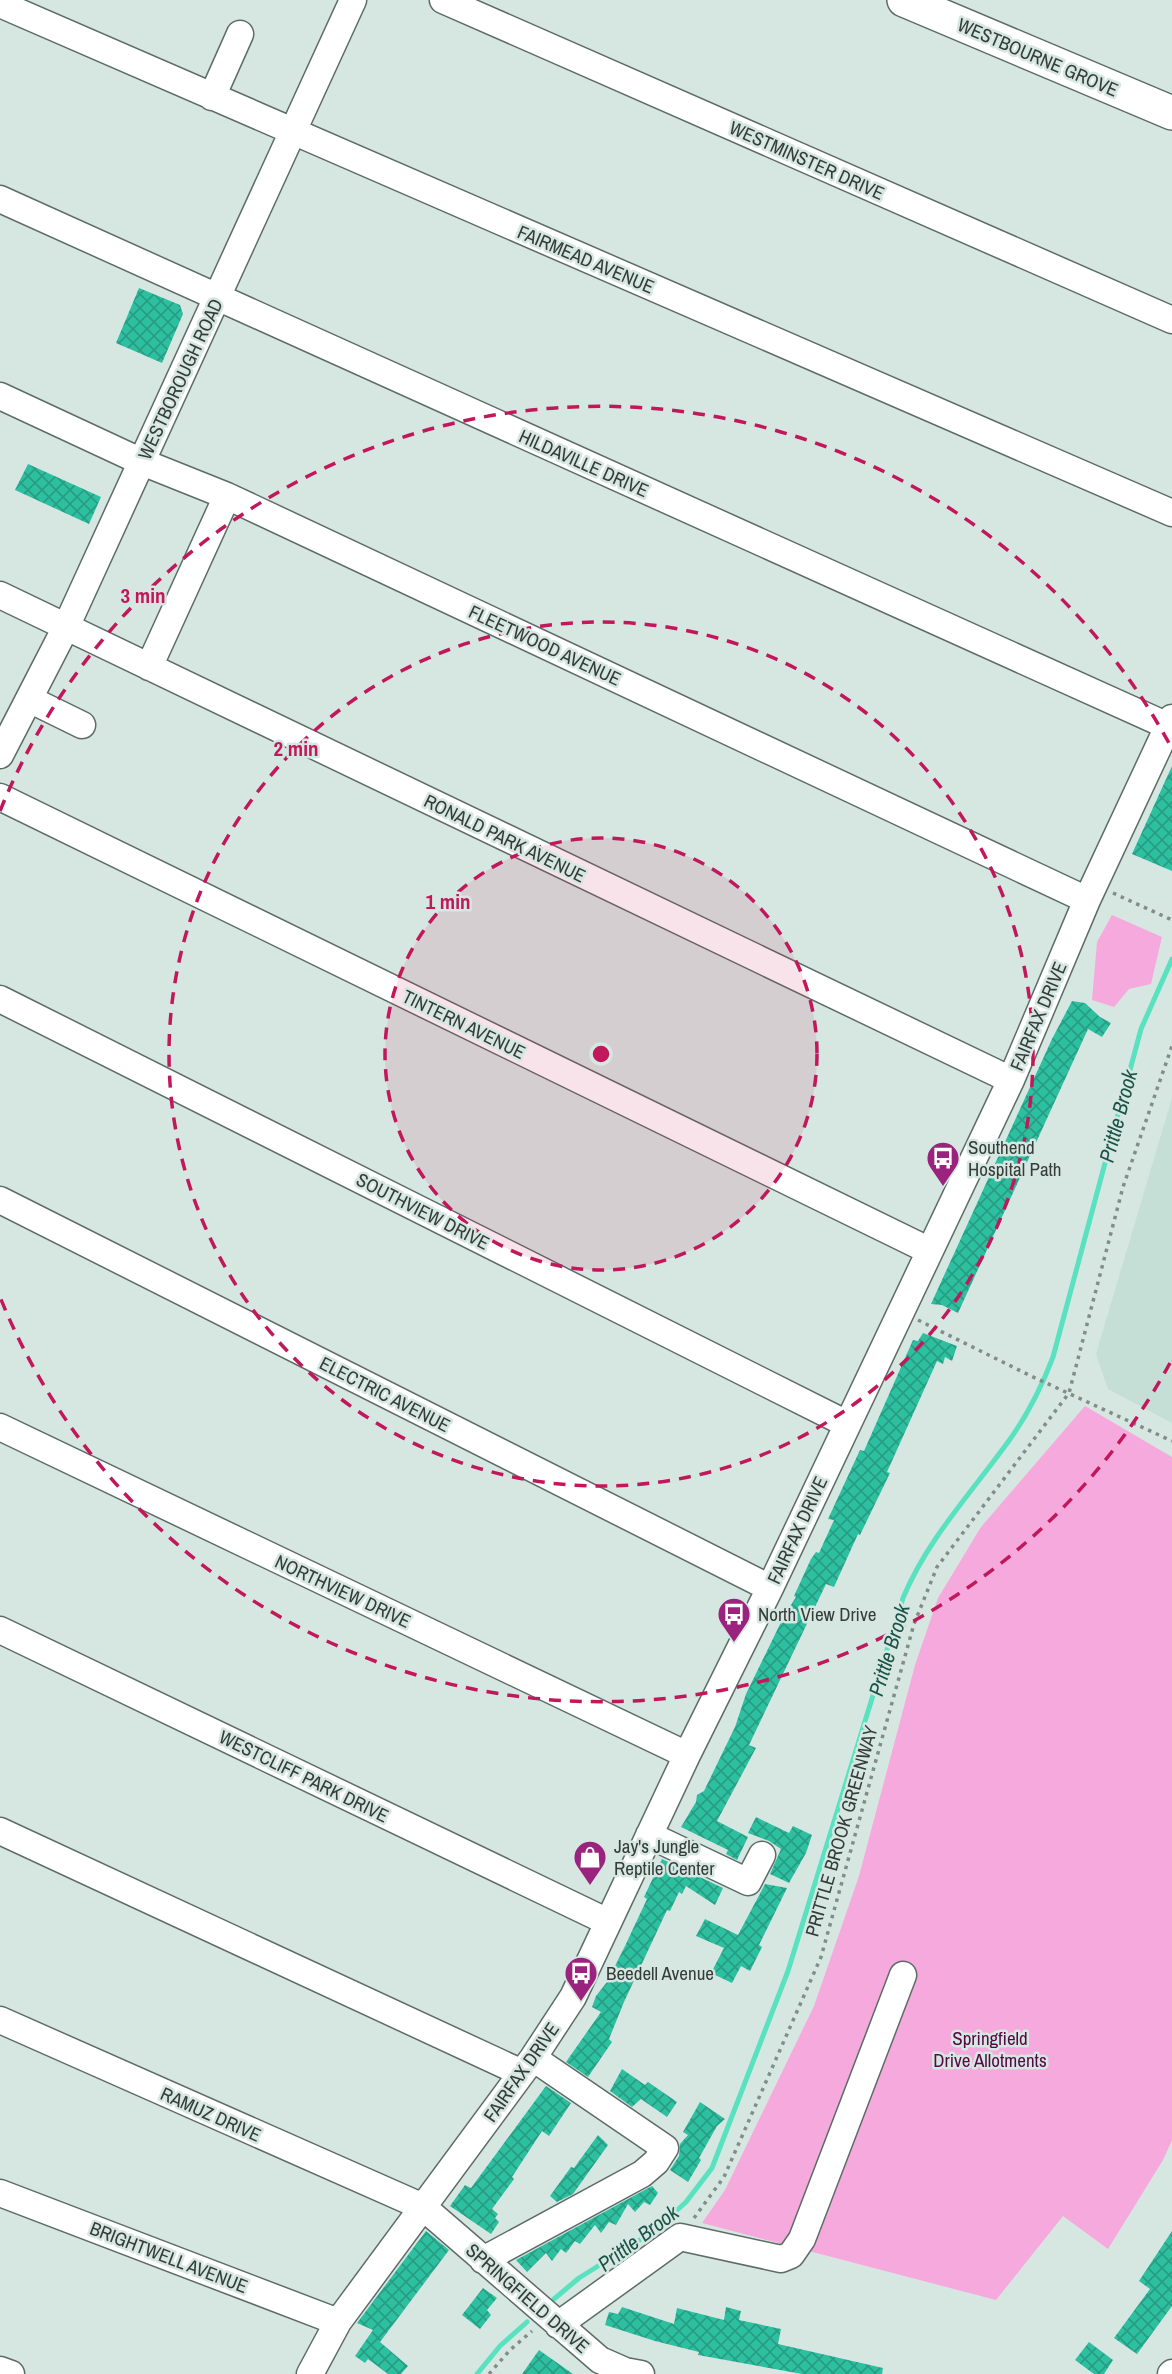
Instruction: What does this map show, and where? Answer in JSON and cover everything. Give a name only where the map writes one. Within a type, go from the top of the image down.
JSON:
[{"type":"main road","name":"WESTBOURNE GROVE","points":[[904,0],[1172,113]]},
{"type":"street","name":"WESTBOROUGH ROAD","points":[[0,755],[66,627],[353,0]]},
{"type":"street","name":"WESTMINSTER DRIVE","points":[[443,0],[1172,320]]},
{"type":"street","name":"FAIRMEAD AVENUE","points":[[0,4],[1172,513]]},
{"type":"street","points":[[212,97],[240,34]]},
{"type":"street","name":"HILDAVILLE DRIVE","points":[[0,199],[1170,722]]},
{"type":"street","name":"FLEETWOOD AVENUE","points":[[0,396],[142,462],[227,496],[1099,896]]},
{"type":"street","points":[[149,667],[227,496]]},
{"type":"street","name":"RONALD PARK AVENUE","points":[[0,595],[1011,1080]]},
{"type":"street","points":[[29,699],[82,725]]},
{"type":"street","name":"FAIRFAX DRIVE","points":[[310,2374],[338,2322],[527,2065],[573,1997],[1099,896],[1170,722]]},
{"type":"street","name":"TINTERN AVENUE","points":[[0,797],[928,1250]]},
{"type":"street","name":"SOUTHVIEW DRIVE","points":[[0,999],[847,1424]]},
{"type":"street","name":"ELECTRIC AVENUE","points":[[0,1200],[770,1588]]},
{"type":"street","name":"NORTHVIEW DRIVE","points":[[0,1427],[687,1755]]},
{"type":"street","name":"WESTCLIFF PARK DRIVE","points":[[0,1630],[608,1922]]},
{"type":"street","points":[[0,1830],[527,2065],[665,2148],[656,2162],[642,2174],[483,2260]]},
{"type":"street","points":[[649,1835],[748,1882],[762,1855]]},
{"type":"street","points":[[558,2325],[680,2238],[781,2259],[787,2258],[796,2250],[903,1975]]},
{"type":"street","name":"RAMUZ DRIVE","points":[[0,2020],[423,2207]]},
{"type":"street","name":"BRIGHTWELL AVENUE","points":[[0,2193],[338,2322]]},
{"type":"street","name":"SPRINGFIELD DRIVE","points":[[423,2207],[600,2360],[625,2371],[641,2374]]},
{"type":"street","points":[[0,2370],[11,2374]]},
{"type":"path","points":[[1099,896],[1172,920]]},
{"type":"path","name":"PRITTLE BROOK GREENWAY","points":[[680,2238],[724,2177],[821,1957],[914,1624],[937,1567],[1069,1393],[1123,1187],[1172,1046]]},
{"type":"path","points":[[900,1311],[1031,1376],[1172,1441]]},
{"type":"path","points":[[489,2374],[510,2350],[535,2328],[558,2325]]},
{"type":"shaded area","points":[[1172,1098],[1172,1423],[1108,1389],[1096,1354]]},
{"type":"green space","points":[[1112,915],[1162,937],[1151,984],[1129,989],[1114,1007],[1092,1000],[1097,942]]},
{"type":"green space","name":"Springfield Drive Allotments","points":[[1085,1406],[1172,1457],[1172,2140],[1163,2160],[1108,2249],[1063,2216],[996,2300],[702,2223],[725,2190],[814,2006],[859,1876],[915,1665],[938,1598],[981,1527]]},
{"type":"building","points":[[139,288],[180,305],[183,314],[162,363],[116,343]]},
{"type":"building","points":[[28,464],[101,497],[89,524],[15,490]]},
{"type":"building","points":[[1172,766],[1172,871],[1132,854]]},
{"type":"building","points":[[1072,1001],[1085,1003],[1111,1023],[1102,1037],[1088,1029],[958,1313],[942,1305],[931,1304],[1052,1039]]},
{"type":"building","points":[[923,1333],[957,1346],[952,1361],[945,1357],[943,1364],[937,1361],[887,1472],[890,1473],[860,1535],[858,1534],[834,1587],[826,1584],[749,1745],[756,1748],[717,1821],[748,1837],[737,1860],[726,1854],[728,1850],[681,1827],[696,1802],[697,1795],[704,1791],[735,1727],[746,1694],[796,1597],[794,1596],[811,1559],[816,1552],[819,1553],[834,1520],[828,1519],[860,1450],[864,1451],[913,1340],[918,1341]]},
{"type":"building","points":[[756,1817],[789,1833],[793,1826],[812,1835],[806,1853],[789,1883],[770,1874],[781,1849],[748,1833]]},
{"type":"building","points":[[662,1859],[723,1888],[715,1905],[686,1886],[682,1894],[679,1892],[670,1911],[667,1910],[624,2002],[609,2039],[612,2042],[588,2077],[566,2062],[601,2012],[592,2007],[596,1996],[607,1982],[625,1946]]},
{"type":"building","points":[[765,1884],[787,1888],[759,1945],[762,1947],[750,1971],[741,1966],[732,1983],[711,1973],[724,1948],[696,1936],[705,1919],[738,1935]]},
{"type":"building","points":[[622,2069],[645,2085],[648,2082],[677,2102],[667,2117],[641,2099],[632,2107],[610,2091]]},
{"type":"building","points":[[546,2086],[571,2103],[549,2136],[542,2131],[512,2177],[514,2179],[492,2209],[498,2214],[495,2218],[499,2222],[491,2234],[450,2206],[465,2185],[471,2188]]},
{"type":"building","points":[[700,2102],[725,2119],[717,2126],[688,2182],[670,2170],[679,2156],[680,2144],[688,2135],[683,2132]]},
{"type":"building","points":[[598,2135],[608,2145],[573,2194],[557,2202],[550,2196]]},
{"type":"building","points":[[652,2186],[658,2193],[650,2205],[644,2202],[635,2212],[628,2204],[616,2225],[609,2222],[601,2233],[595,2225],[580,2244],[575,2241],[566,2253],[561,2249],[552,2261],[546,2253],[527,2272],[516,2260]]},
{"type":"building","points":[[426,2231],[449,2250],[380,2342],[408,2366],[401,2374],[388,2374],[368,2359],[365,2363],[355,2356],[373,2330],[357,2323]]},
{"type":"building","points":[[1172,2231],[1172,2306],[1137,2354],[1114,2338],[1150,2289],[1139,2281]]},
{"type":"building","points":[[483,2288],[497,2298],[487,2310],[491,2315],[480,2329],[462,2315]]},
{"type":"building","points":[[622,2307],[674,2324],[677,2308],[724,2320],[726,2307],[741,2311],[739,2320],[781,2329],[778,2344],[883,2368],[882,2374],[802,2374],[698,2355],[699,2352],[605,2325],[609,2312],[618,2314]]},
{"type":"building","points":[[1089,2342],[1113,2360],[1104,2374],[1094,2374],[1075,2360]]},
{"type":"building","points":[[539,2350],[573,2374],[522,2374]]},
{"type":"waterway","name":"Prittle Brook","points":[[554,2299],[579,2278],[654,2231],[686,2202],[712,2168],[788,1971],[903,1598],[924,1556],[1021,1422],[1053,1357],[1141,1029],[1172,959]]},
{"type":"waterway","name":"Prittle Brook","points":[[477,2374],[500,2346],[527,2322]]},
{"type":"place","name":"Southend Hospital Path","points":[[943,1188]]},
{"type":"place","name":"North View Drive","points":[[734,1644]]},
{"type":"place","name":"Jay's Jungle Reptile Center","points":[[590,1887]]},
{"type":"place","name":"Beedell Avenue","points":[[581,2003]]}]
